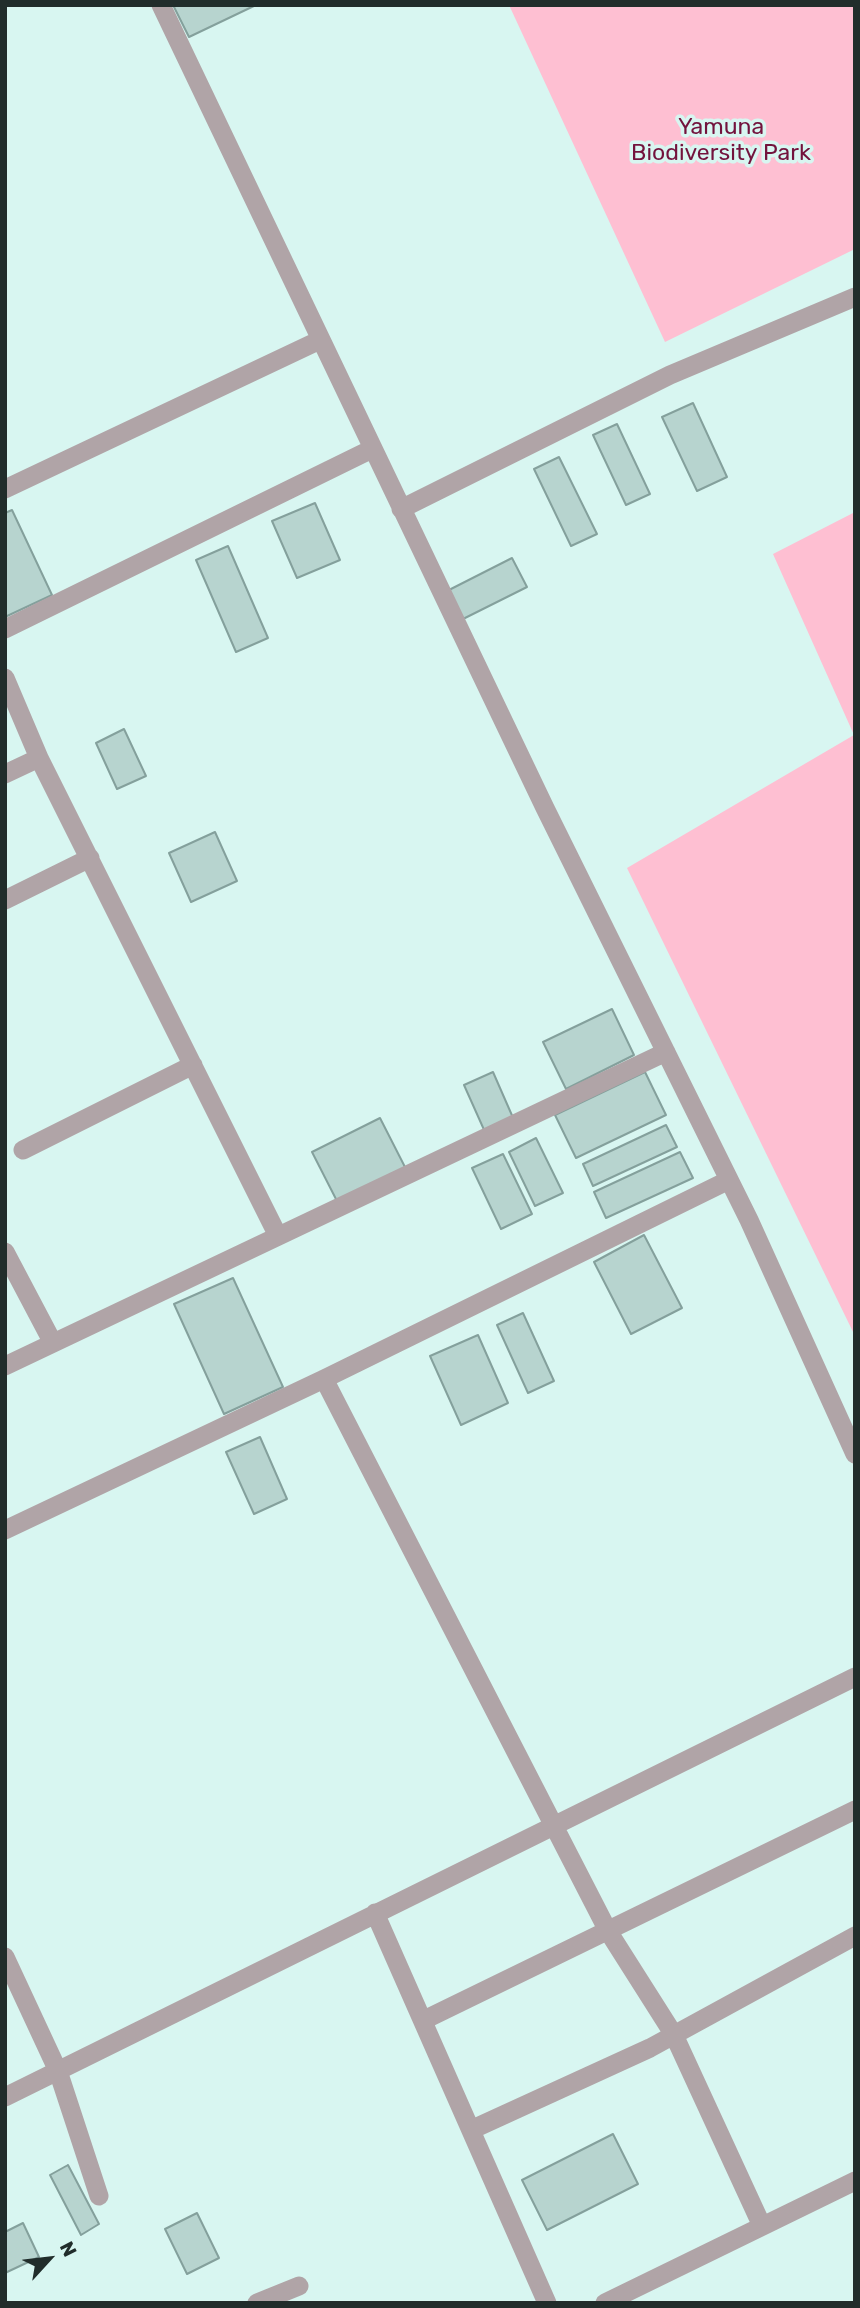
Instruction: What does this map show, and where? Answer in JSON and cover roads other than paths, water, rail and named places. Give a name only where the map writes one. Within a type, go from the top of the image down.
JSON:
[{"type":"street","points":[[161,5],[401,509],[729,1180],[855,1454]]},
{"type":"street","points":[[401,509],[670,375],[855,297]]},
{"type":"street","points":[[5,489],[320,340]]},
{"type":"street","points":[[5,629],[372,449]]},
{"type":"street","points":[[5,678],[39,758],[278,1236]]},
{"type":"street","points":[[5,774],[39,758]]},
{"type":"street","points":[[5,900],[90,858]]},
{"type":"street","points":[[5,1366],[666,1052]]},
{"type":"street","points":[[23,1150],[193,1065]]},
{"type":"street","points":[[5,1530],[324,1379],[729,1180]]},
{"type":"street","points":[[5,1252],[53,1343]]},
{"type":"street","points":[[324,1379],[608,1931],[674,2035],[762,2226]]},
{"type":"street","points":[[5,2097],[855,1677]]},
{"type":"street","points":[[424,2020],[855,1810]]},
{"type":"street","points":[[375,1913],[547,2303]]},
{"type":"street","points":[[472,2129],[674,2035],[855,1936]]},
{"type":"street","points":[[5,1957],[58,2071],[99,2196]]},
{"type":"street","points":[[606,2303],[855,2181]]},
{"type":"street","points":[[257,2303],[299,2286]]},
{"type":"park label","name":"Yamuna Biodiversity Park","points":[[721,140]]}]
